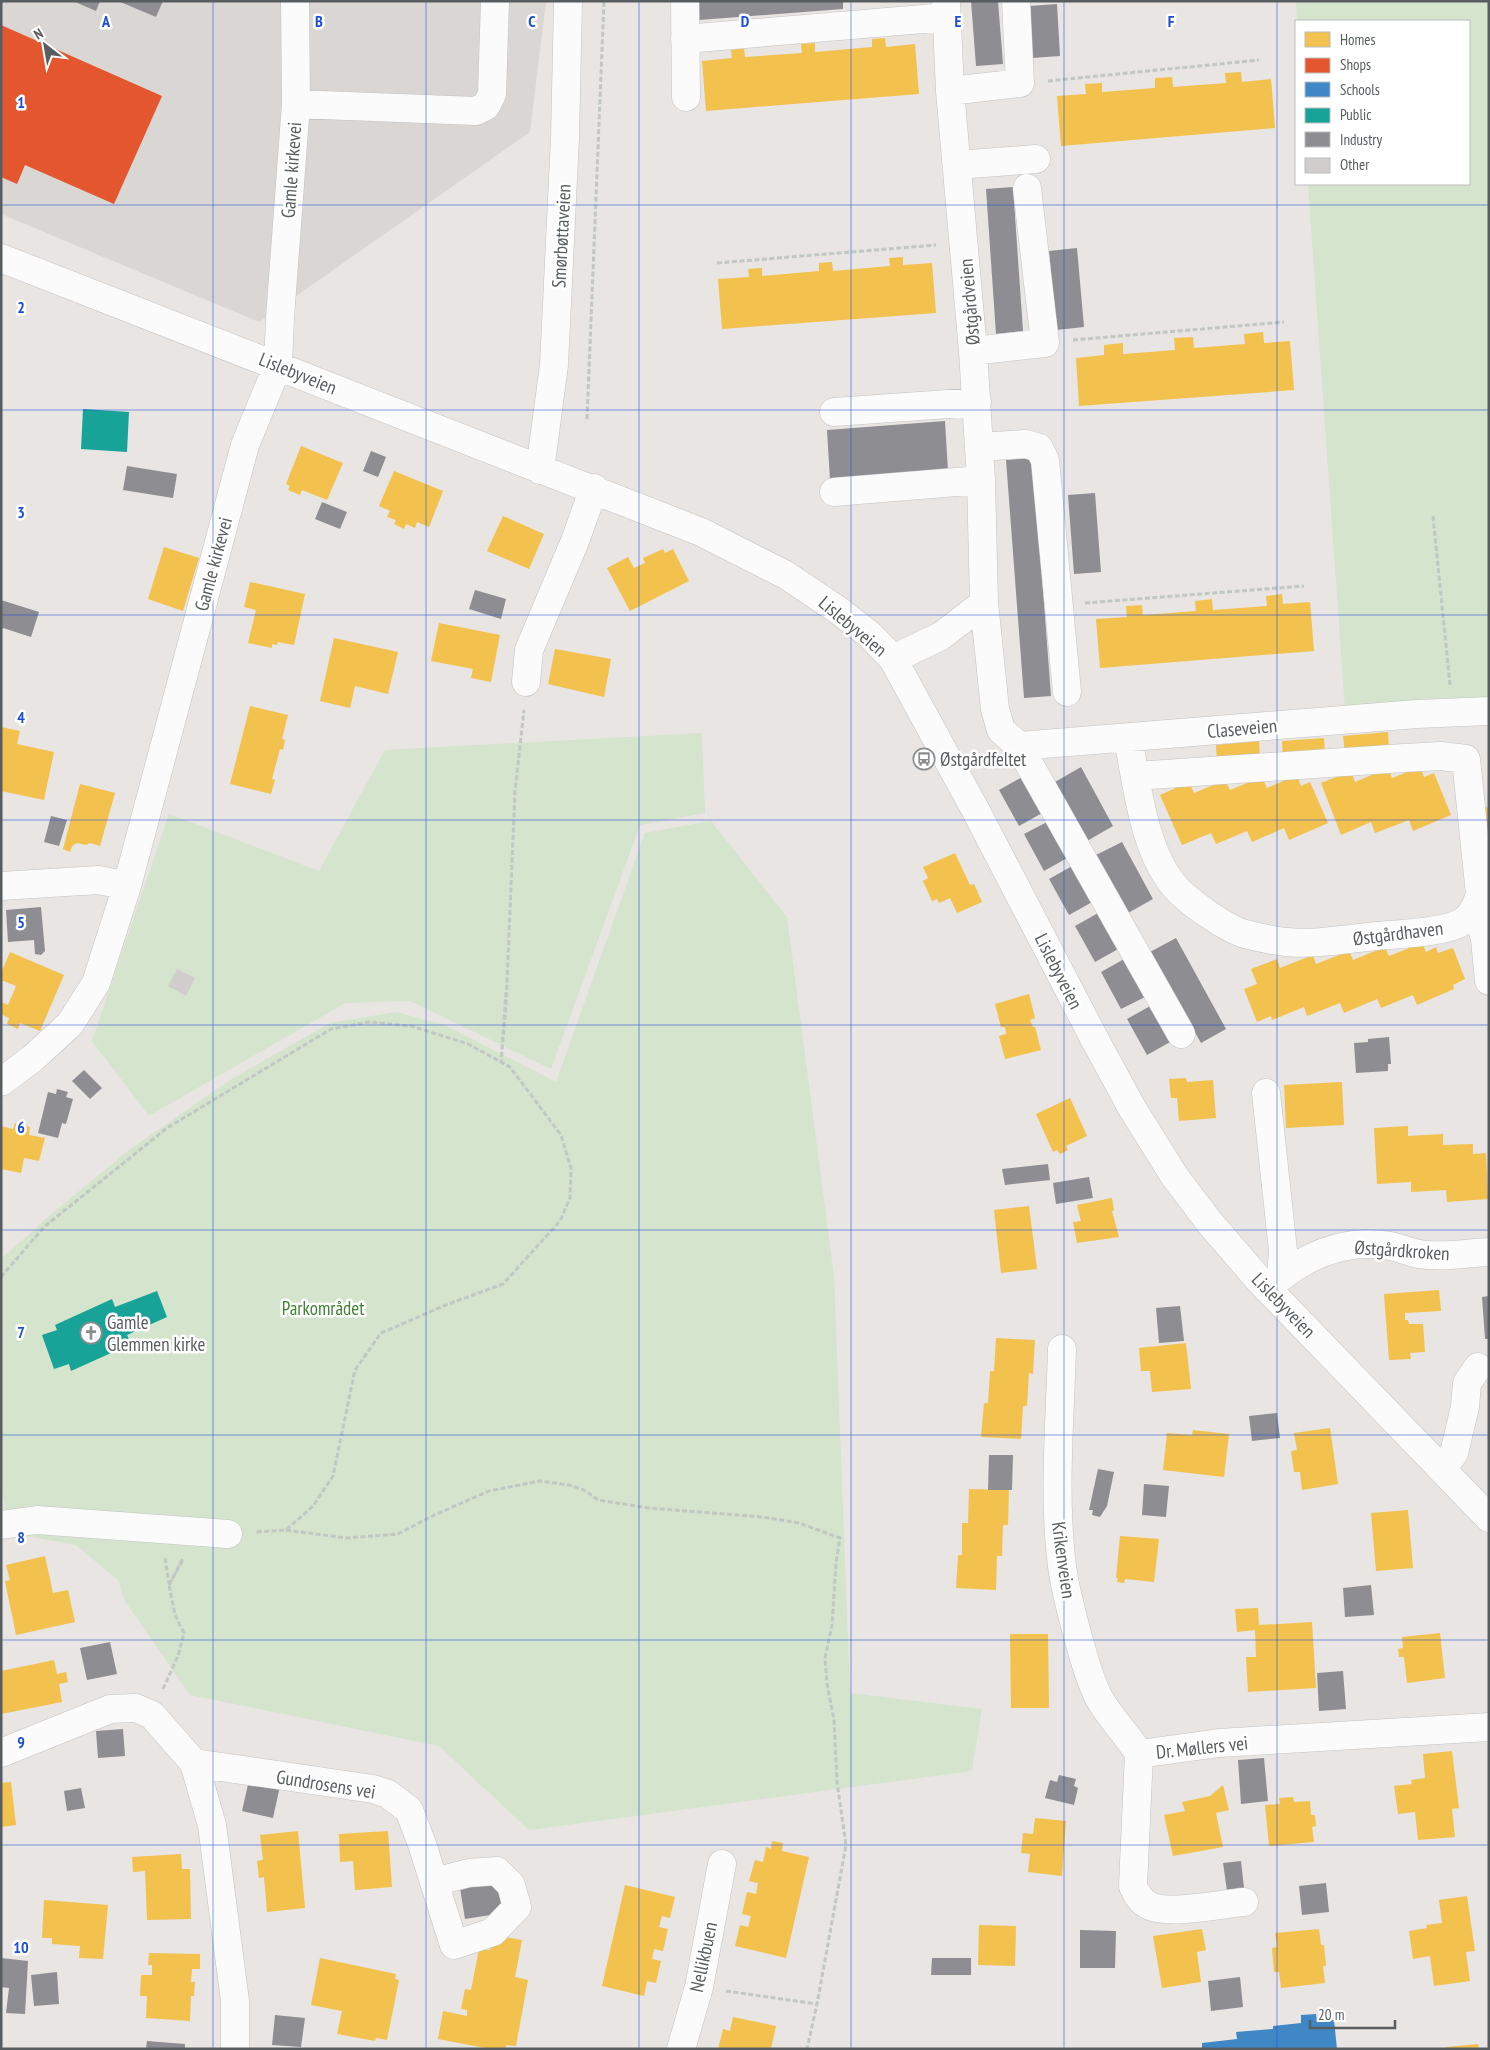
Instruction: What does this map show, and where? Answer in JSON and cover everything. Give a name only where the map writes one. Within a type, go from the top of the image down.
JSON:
[{"type":"street","name":"Gamle kirkevei","points":[[1,1082],[33,1058],[70,1024],[96,983],[127,886],[245,445],[278,365],[296,104],[295,1]]},
{"type":"street","points":[[296,104],[476,111],[486,106],[492,94],[496,1]]},
{"type":"street","name":"Smørbøttaveien","points":[[540,470],[554,365],[566,138],[568,1]]},
{"type":"street","points":[[685,1],[686,97]]},
{"type":"street","points":[[950,91],[1020,83],[1016,1]]},
{"type":"street","points":[[686,39],[946,9]]},
{"type":"street","name":"Østgårdveien","points":[[946,9],[950,91],[980,447],[984,603],[995,709],[1181,1034]]},
{"type":"street","points":[[957,165],[1036,159]]},
{"type":"street","points":[[973,351],[1045,343],[1027,188]]},
{"type":"street","name":"Lislebyveien","points":[[1,258],[278,365],[540,470],[594,488],[702,532],[786,574],[870,635],[893,659],[976,811],[1132,1108],[1175,1176],[1210,1223],[1274,1283],[1442,1469],[1489,1518]]},
{"type":"street","points":[[834,412],[977,402]]},
{"type":"street","points":[[980,447],[1026,444],[1038,448],[1045,460],[1067,692]]},
{"type":"street","points":[[834,492],[982,480]]},
{"type":"street","points":[[526,682],[528,650],[575,541],[594,488]]},
{"type":"street","points":[[893,659],[941,636],[984,603]]},
{"type":"street","name":"Claseveien","points":[[1010,738],[1128,738],[1407,715],[1489,711]]},
{"type":"street","name":"Østgårdhaven","points":[[1128,738],[1135,776],[1151,844],[1172,882],[1179,891],[1211,915],[1243,933],[1285,942],[1308,943],[1424,931],[1454,926],[1462,922],[1469,917],[1477,903],[1480,894],[1466,759],[1440,756],[1135,776]]},
{"type":"street","points":[[1,886],[98,880],[127,886]]},
{"type":"street","points":[[1469,917],[1481,925],[1485,939],[1489,981]]},
{"type":"street","points":[[1266,1093],[1283,1251],[1274,1283]]},
{"type":"street","name":"Østgårdkroken","points":[[1274,1283],[1317,1254],[1364,1244],[1389,1246],[1421,1254],[1489,1252]]},
{"type":"street","name":"Krikenveien","points":[[1062,1349],[1058,1506],[1062,1567],[1070,1608],[1089,1674],[1099,1698],[1112,1719],[1128,1736],[1139,1754]]},
{"type":"street","points":[[1442,1469],[1454,1453],[1465,1407],[1468,1383],[1478,1367]]},
{"type":"street","points":[[1,1525],[38,1520],[228,1534]]},
{"type":"street","points":[[1,1752],[110,1709],[136,1708],[152,1715],[194,1763],[212,1825],[235,2001],[235,2049]]},
{"type":"street","name":"Dr. Møllers vei","points":[[1244,1902],[1166,1910],[1149,1906],[1138,1898],[1133,1886],[1139,1754],[1219,1743],[1489,1727]]},
{"type":"street","name":"Gundrosens vei","points":[[194,1763],[373,1789],[388,1794],[408,1810],[422,1844],[434,1882]]},
{"type":"street","name":"Nellikbuen","points":[[681,2049],[699,1987],[722,1864]]},
{"type":"path","points":[[587,419],[604,1]]},
{"type":"path","points":[[1020,83],[1259,60]]},
{"type":"path","points":[[717,263],[964,243]]},
{"type":"path","points":[[1045,343],[1284,322]]},
{"type":"path","points":[[1433,516],[1452,712]]},
{"type":"path","points":[[1059,605],[1304,586]]},
{"type":"path","points":[[501,1062],[516,791],[526,682]]},
{"type":"path","points":[[1,1277],[44,1227],[167,1128],[331,1029],[369,1022],[411,1026],[468,1044],[510,1067],[561,1135],[571,1168],[570,1198],[560,1221],[503,1284],[443,1306],[381,1333],[355,1370],[333,1476],[313,1506],[286,1530]]},
{"type":"path","points":[[228,1534],[286,1530],[346,1538],[398,1534],[430,1517],[489,1491],[540,1481],[569,1485],[584,1490],[598,1500],[649,1508],[762,1517],[799,1523],[840,1538],[836,1562],[832,1625],[825,1658],[827,1684],[834,1720],[837,1782],[846,1845],[807,2049]]},
{"type":"path","points":[[152,1715],[178,1656],[184,1633],[174,1615],[169,1585],[198,1532]]},
{"type":"path","points":[[699,1987],[817,2004]]},
{"type":"shaded area","points":[[1,1],[546,1],[530,132],[259,322],[1,214]]},
{"type":"green space","points":[[1296,1],[1489,1],[1489,700],[1345,709],[1308,185],[1470,185],[1470,20],[1297,20]]},
{"type":"green space","points":[[702,733],[705,813],[640,825],[551,1069],[410,1001],[345,1003],[149,1116],[92,1041],[169,814],[319,871],[385,750]]},
{"type":"green space","name":"Parkområdet","points":[[711,821],[787,917],[834,1277],[850,1693],[982,1709],[972,1771],[529,1830],[439,1746],[190,1695],[123,1598],[119,1581],[76,1545],[10,1533],[1,1483],[1,1259],[55,1211],[129,1150],[230,1080],[330,1023],[396,1012],[445,1025],[556,1082],[645,833]]},
{"type":"building: Homes","points":[[885,38],[886,47],[915,44],[919,94],[706,111],[702,61],[732,58],[731,50],[744,48],[745,57],[802,53],[801,44],[815,43],[815,52],[872,47],[872,39]]},
{"type":"building: Homes","points":[[1241,72],[1242,82],[1271,79],[1275,128],[1061,146],[1057,96],[1086,94],[1085,84],[1102,83],[1102,92],[1155,88],[1155,78],[1172,77],[1173,87],[1226,83],[1225,73]]},
{"type":"building: Homes","points":[[903,257],[903,265],[932,263],[936,313],[722,329],[718,279],[749,277],[748,269],[762,268],[762,276],[819,271],[819,263],[832,262],[833,271],[890,266],[889,258]]},
{"type":"building: Homes","points":[[1263,332],[1264,343],[1290,341],[1294,390],[1079,406],[1076,358],[1104,355],[1104,345],[1123,343],[1123,354],[1175,350],[1174,338],[1193,337],[1194,348],[1245,344],[1244,334]]},
{"type":"building: Homes","points":[[301,446],[343,463],[327,500],[302,490],[300,495],[288,490],[290,486],[286,484]]},
{"type":"building: Homes","points":[[394,471],[443,491],[429,527],[417,522],[415,528],[406,524],[404,529],[394,524],[396,520],[387,517],[390,511],[379,506]]},
{"type":"building: Homes","points":[[503,516],[544,534],[529,569],[487,551]]},
{"type":"building: Homes","points":[[164,547],[199,558],[183,611],[148,599]]},
{"type":"building: Homes","points":[[663,549],[665,553],[673,549],[689,581],[630,611],[607,568],[628,557],[634,568],[645,563],[643,558]]},
{"type":"building: Homes","points":[[250,582],[305,594],[294,645],[278,642],[277,645],[272,644],[272,648],[248,643],[256,610],[244,607]]},
{"type":"building: Homes","points":[[1282,594],[1283,604],[1310,602],[1314,651],[1100,668],[1096,619],[1127,617],[1126,606],[1142,605],[1143,615],[1196,611],[1195,601],[1212,599],[1213,610],[1267,606],[1266,596]]},
{"type":"building: Homes","points":[[439,623],[500,635],[491,682],[471,678],[473,669],[431,661]]},
{"type":"building: Homes","points":[[334,638],[398,652],[388,694],[355,686],[350,708],[320,701]]},
{"type":"building: Homes","points":[[555,649],[611,659],[604,697],[548,684]]},
{"type":"building: Homes","points":[[250,706],[288,715],[282,739],[285,740],[283,750],[280,749],[272,779],[275,780],[271,794],[230,784]]},
{"type":"building: Homes","points":[[1,727],[20,731],[17,744],[54,752],[44,800],[1,791]]},
{"type":"building: Homes","points":[[1388,732],[1389,749],[1345,753],[1343,736]]},
{"type":"building: Homes","points":[[1324,738],[1325,755],[1283,758],[1282,741]]},
{"type":"building: Homes","points":[[1259,741],[1260,759],[1217,763],[1216,745]]},
{"type":"building: Homes","points":[[1420,767],[1424,777],[1434,773],[1451,815],[1413,831],[1409,820],[1375,833],[1371,822],[1341,835],[1321,783],[1351,771],[1355,782],[1388,768],[1392,778]]},
{"type":"building: Homes","points":[[1297,775],[1301,786],[1310,782],[1328,823],[1289,840],[1284,828],[1252,842],[1247,831],[1216,844],[1211,833],[1182,845],[1160,795],[1189,782],[1194,793],[1225,780],[1230,790],[1262,777],[1267,788]]},
{"type":"building: Homes","points":[[80,784],[115,793],[100,846],[90,843],[86,845],[77,843],[72,846],[70,852],[63,849]]},
{"type":"building: Homes","points":[[1489,807],[1489,836],[1483,836],[1480,809]]},
{"type":"building: Homes","points":[[955,853],[970,885],[974,884],[982,902],[957,913],[950,898],[939,903],[937,899],[932,901],[923,881],[928,878],[923,867]]},
{"type":"building: Homes","points":[[1422,943],[1426,952],[1436,947],[1438,953],[1453,948],[1465,979],[1453,985],[1454,989],[1417,1005],[1413,995],[1381,1008],[1377,999],[1344,1013],[1340,1003],[1307,1016],[1304,1007],[1272,1020],[1271,1016],[1257,1022],[1244,989],[1257,984],[1251,969],[1277,959],[1280,968],[1313,955],[1316,964],[1349,951],[1353,960],[1385,947],[1389,956]]},
{"type":"building: Homes","points":[[10,952],[64,975],[40,1031],[20,1023],[18,1029],[7,1024],[9,1018],[1,1014],[1,1002],[8,1005],[16,986],[1,980],[1,973]]},
{"type":"building: Homes","points":[[1029,994],[1035,1018],[1030,1020],[1033,1027],[1035,1027],[1041,1050],[1005,1059],[999,1036],[1006,1034],[1005,1027],[1001,1027],[995,1004]]},
{"type":"building: Homes","points":[[1186,1078],[1187,1082],[1213,1080],[1216,1118],[1179,1121],[1177,1098],[1171,1098],[1169,1079]]},
{"type":"building: Homes","points":[[1342,1082],[1344,1125],[1286,1128],[1284,1085]]},
{"type":"building: Homes","points":[[1070,1098],[1087,1136],[1066,1146],[1068,1150],[1060,1154],[1057,1150],[1053,1152],[1036,1114]]},
{"type":"building: Homes","points":[[15,1123],[30,1127],[29,1135],[45,1138],[39,1161],[24,1158],[21,1173],[1,1169],[1,1126],[13,1129]]},
{"type":"building: Homes","points":[[1408,1126],[1408,1136],[1443,1134],[1443,1145],[1473,1144],[1473,1154],[1486,1153],[1488,1199],[1447,1202],[1446,1190],[1411,1192],[1411,1182],[1377,1184],[1374,1128]]},
{"type":"building: Homes","points":[[1112,1198],[1114,1210],[1112,1211],[1119,1237],[1077,1243],[1073,1222],[1081,1221],[1077,1205]]},
{"type":"building: Homes","points":[[1029,1206],[1037,1269],[1001,1273],[994,1210]]},
{"type":"building: Homes","points":[[1439,1290],[1441,1311],[1405,1313],[1405,1320],[1408,1320],[1409,1324],[1423,1324],[1425,1352],[1410,1353],[1411,1359],[1389,1360],[1384,1294]]},
{"type":"building: Homes","points":[[996,1338],[1035,1340],[1033,1374],[1029,1373],[1027,1406],[1023,1406],[1021,1439],[981,1437],[984,1403],[988,1403],[990,1371],[994,1371]]},
{"type":"building: Homes","points":[[1186,1343],[1191,1389],[1152,1392],[1150,1371],[1141,1371],[1139,1348]]},
{"type":"building: Homes","points":[[1330,1428],[1338,1484],[1302,1490],[1300,1472],[1294,1472],[1291,1451],[1297,1450],[1294,1433]]},
{"type":"building: Homes","points":[[1193,1430],[1229,1434],[1224,1477],[1163,1470],[1167,1433],[1192,1435]]},
{"type":"building: Homes","points":[[969,1489],[1009,1490],[1008,1525],[1003,1525],[1002,1556],[997,1556],[996,1590],[956,1588],[958,1555],[962,1555],[962,1523],[968,1523]]},
{"type":"building: Homes","points":[[1408,1510],[1413,1568],[1376,1571],[1371,1513]]},
{"type":"building: Homes","points":[[1120,1536],[1159,1539],[1154,1582],[1125,1579],[1124,1583],[1117,1582]]},
{"type":"building: Homes","points":[[45,1556],[53,1593],[68,1590],[75,1622],[16,1635],[5,1581],[10,1580],[6,1565]]},
{"type":"building: Homes","points":[[1258,1608],[1259,1625],[1312,1622],[1316,1688],[1248,1692],[1246,1657],[1256,1657],[1255,1630],[1237,1632],[1235,1609]]},
{"type":"building: Homes","points":[[1440,1633],[1445,1678],[1407,1683],[1404,1657],[1399,1657],[1398,1649],[1403,1648],[1402,1637]]},
{"type":"building: Homes","points":[[1010,1634],[1048,1634],[1049,1708],[1011,1708]]},
{"type":"building: Homes","points":[[54,1660],[57,1674],[66,1672],[68,1682],[59,1684],[62,1702],[1,1714],[1,1671]]},
{"type":"building: Homes","points":[[1452,1751],[1459,1808],[1452,1809],[1455,1837],[1418,1840],[1415,1812],[1398,1814],[1394,1786],[1412,1784],[1411,1780],[1425,1778],[1423,1754]]},
{"type":"building: Homes","points":[[11,1782],[16,1825],[1,1827],[1,1783]]},
{"type":"building: Homes","points":[[1223,1785],[1229,1810],[1216,1813],[1223,1847],[1173,1856],[1164,1815],[1185,1811],[1182,1802],[1210,1796]]},
{"type":"building: Homes","points":[[1293,1797],[1294,1802],[1310,1801],[1311,1815],[1315,1815],[1316,1826],[1312,1827],[1314,1842],[1269,1846],[1265,1805],[1280,1804],[1279,1798]]},
{"type":"building: Homes","points":[[1035,1818],[1066,1821],[1062,1876],[1028,1872],[1030,1854],[1021,1853],[1023,1833],[1033,1834]]},
{"type":"building: Homes","points":[[298,1831],[305,1908],[267,1912],[264,1877],[259,1878],[257,1861],[263,1860],[260,1835]]},
{"type":"building: Homes","points":[[388,1831],[392,1887],[355,1890],[353,1861],[340,1862],[339,1834]]},
{"type":"building: Homes","points":[[772,1841],[783,1843],[782,1851],[809,1857],[786,1958],[735,1946],[740,1925],[748,1927],[751,1916],[742,1914],[747,1892],[756,1894],[758,1883],[749,1881],[755,1860],[763,1862],[766,1847],[771,1849]]},
{"type":"building: Homes","points":[[181,1854],[182,1869],[190,1869],[191,1919],[147,1920],[145,1871],[133,1872],[132,1857]]},
{"type":"building: Homes","points":[[625,1885],[675,1897],[670,1918],[662,1916],[659,1927],[668,1929],[663,1951],[654,1949],[652,1959],[661,1961],[656,1983],[647,1981],[644,1996],[602,1986]]},
{"type":"building: Homes","points":[[1467,1896],[1475,1951],[1466,1952],[1470,1981],[1434,1986],[1430,1956],[1413,1959],[1409,1931],[1427,1928],[1426,1925],[1442,1923],[1439,1900]]},
{"type":"building: Homes","points":[[44,1900],[108,1905],[103,1959],[79,1958],[80,1946],[52,1944],[52,1938],[42,1938]]},
{"type":"building: Homes","points":[[979,1925],[1016,1926],[1015,1966],[978,1965]]},
{"type":"building: Homes","points":[[1202,1929],[1206,1950],[1197,1952],[1201,1982],[1162,1988],[1153,1936]]},
{"type":"building: Homes","points":[[1319,1929],[1321,1945],[1324,1945],[1326,1966],[1323,1966],[1325,1983],[1281,1988],[1279,1972],[1274,1972],[1272,1948],[1277,1947],[1275,1933]]},
{"type":"building: Homes","points":[[493,1935],[522,1940],[515,1977],[528,1980],[516,2046],[506,2045],[506,2049],[490,2049],[438,2039],[443,2011],[467,2016],[467,2010],[461,2009],[465,1989],[471,1990],[479,1949],[490,1950]]},
{"type":"building: Homes","points":[[149,1953],[200,1954],[200,1969],[192,1969],[191,1982],[195,1982],[194,1996],[191,1996],[190,2021],[146,2018],[147,1996],[140,1996],[141,1975],[152,1975],[152,1965],[148,1965]]},
{"type":"building: Homes","points":[[320,1958],[396,1974],[395,1979],[399,1980],[387,2040],[376,2038],[375,2041],[337,2034],[342,2011],[311,2005]]},
{"type":"building: Homes","points":[[733,2017],[776,2026],[771,2049],[718,2049],[723,2029],[730,2031]]},
{"type":"building: Homes","points":[[1478,2044],[1479,2049],[1446,2049],[1446,2047]]},
{"type":"building: Shops","points":[[1,25],[162,96],[114,204],[25,165],[17,184],[1,177]]},
{"type":"building: Schools","points":[[1316,2014],[1317,2022],[1334,2020],[1337,2049],[1202,2049],[1202,2043],[1237,2039],[1236,2032],[1273,2029],[1273,2026],[1301,2023],[1301,2015]]},
{"type":"building: Public","points":[[83,409],[129,412],[127,452],[81,449]]},
{"type":"building: Public","name":"Gamle Glemmen kirke","points":[[157,1291],[167,1317],[127,1335],[131,1344],[71,1371],[69,1364],[54,1369],[42,1335],[57,1330],[55,1325],[112,1299],[115,1307]]},
{"type":"building: Industry","points":[[73,1],[100,1],[96,11]]},
{"type":"building: Industry","points":[[118,1],[163,1],[156,17]]},
{"type":"building: Industry","points":[[697,1],[843,1],[843,9],[699,20]]},
{"type":"building: Industry","points":[[971,1],[998,1],[1003,64],[976,66]]},
{"type":"building: Industry","points":[[1057,4],[1060,56],[1032,58],[1029,6]]},
{"type":"building: Industry","points":[[1013,187],[1023,331],[996,334],[986,189]]},
{"type":"building: Industry","points":[[1077,248],[1084,327],[1056,330],[1049,251]]},
{"type":"building: Industry","points":[[945,421],[948,471],[830,480],[827,430]]},
{"type":"building: Industry","points":[[371,451],[386,457],[378,477],[363,471]]},
{"type":"building: Industry","points":[[1033,458],[1051,696],[1024,698],[1006,460]]},
{"type":"building: Industry","points":[[127,466],[177,474],[173,498],[123,490]]},
{"type":"building: Industry","points":[[1095,493],[1101,572],[1074,574],[1068,495]]},
{"type":"building: Industry","points":[[322,502],[347,512],[340,529],[315,519]]},
{"type":"building: Industry","points":[[475,590],[506,599],[501,619],[469,609]]},
{"type":"building: Industry","points":[[1,600],[39,612],[31,637],[3,628],[1,631]]},
{"type":"building: Industry","points":[[1081,767],[1113,826],[1087,841],[1055,782]]},
{"type":"building: Industry","points":[[1024,776],[1044,812],[1019,826],[999,790]]},
{"type":"building: Industry","points":[[51,816],[67,820],[59,846],[44,842]]},
{"type":"building: Industry","points":[[1049,821],[1069,857],[1044,871],[1024,834]]},
{"type":"building: Industry","points":[[1122,842],[1153,899],[1128,913],[1096,855]]},
{"type":"building: Industry","points":[[1074,865],[1094,901],[1069,915],[1049,879]]},
{"type":"building: Industry","points":[[41,907],[45,951],[41,955],[35,954],[34,940],[8,942],[6,910]]},
{"type":"building: Industry","points":[[1100,912],[1120,948],[1095,962],[1075,926]]},
{"type":"building: Industry","points":[[1176,938],[1226,1029],[1201,1043],[1150,952]]},
{"type":"building: Industry","points":[[1126,958],[1147,996],[1121,1009],[1101,972]]},
{"type":"building: Industry","points":[[1152,1005],[1172,1041],[1147,1055],[1127,1019]]},
{"type":"building: Industry","points":[[1389,1037],[1391,1064],[1388,1064],[1388,1071],[1356,1073],[1354,1043],[1368,1042],[1368,1039]]},
{"type":"building: Industry","points":[[84,1070],[102,1088],[90,1099],[72,1081]]},
{"type":"building: Industry","points":[[57,1089],[68,1092],[66,1097],[73,1099],[66,1124],[62,1123],[58,1138],[38,1133],[48,1092],[56,1094]]},
{"type":"building: Industry","points":[[1048,1164],[1050,1180],[1005,1185],[1002,1169]]},
{"type":"building: Industry","points":[[1089,1177],[1093,1198],[1056,1204],[1053,1183]]},
{"type":"building: Industry","points":[[1489,1296],[1489,1339],[1485,1339],[1482,1297]]},
{"type":"building: Industry","points":[[1180,1306],[1184,1341],[1159,1343],[1156,1308]]},
{"type":"building: Industry","points":[[1277,1413],[1280,1438],[1252,1441],[1249,1416]]},
{"type":"building: Industry","points":[[989,1455],[1013,1455],[1012,1490],[988,1490]]},
{"type":"building: Industry","points":[[1098,1469],[1114,1472],[1107,1506],[1100,1517],[1092,1515],[1093,1510],[1089,1510]]},
{"type":"building: Industry","points":[[1144,1484],[1169,1486],[1166,1517],[1142,1515]]},
{"type":"building: Industry","points":[[1371,1585],[1374,1615],[1345,1617],[1343,1588]]},
{"type":"building: Industry","points":[[110,1642],[117,1674],[87,1680],[80,1648]]},
{"type":"building: Industry","points":[[1343,1671],[1346,1709],[1319,1711],[1317,1673]]},
{"type":"building: Industry","points":[[123,1729],[125,1756],[98,1758],[96,1731]]},
{"type":"building: Industry","points":[[1264,1758],[1268,1801],[1241,1804],[1238,1760]]},
{"type":"building: Industry","points":[[1059,1775],[1076,1779],[1074,1786],[1078,1788],[1074,1805],[1045,1798],[1050,1780],[1057,1782]]},
{"type":"building: Industry","points":[[249,1780],[280,1786],[273,1818],[242,1811]]},
{"type":"building: Industry","points":[[81,1788],[85,1808],[67,1811],[64,1791]]},
{"type":"building: Industry","points":[[1241,1861],[1244,1888],[1227,1891],[1223,1863]]},
{"type":"building: Industry","points":[[497,1882],[503,1913],[465,1919],[460,1888]]},
{"type":"building: Industry","points":[[1326,1883],[1329,1912],[1302,1915],[1299,1886]]},
{"type":"building: Industry","points":[[1080,1930],[1116,1931],[1115,1968],[1080,1968]]},
{"type":"building: Industry","points":[[1,1958],[28,1961],[25,2014],[6,2013],[9,1988],[1,1987]]},
{"type":"building: Industry","points":[[932,1958],[971,1958],[971,1975],[931,1975]]},
{"type":"building: Industry","points":[[57,1972],[59,2004],[34,2006],[31,1975]]},
{"type":"building: Industry","points":[[1240,1977],[1243,2007],[1211,2011],[1208,1981]]},
{"type":"building: Industry","points":[[275,2015],[305,2018],[301,2047],[272,2045]]},
{"type":"building: Industry","points":[[147,2041],[185,2044],[185,2049],[146,2049]]},
{"type":"building: Other","points":[[177,969],[195,978],[186,996],[168,986]]},
{"type":"place","name":"Østgårdfeltet","points":[[924,759]]},
{"type":"place","name":"Gamle Glemmen kirke","points":[[91,1333]]}]
